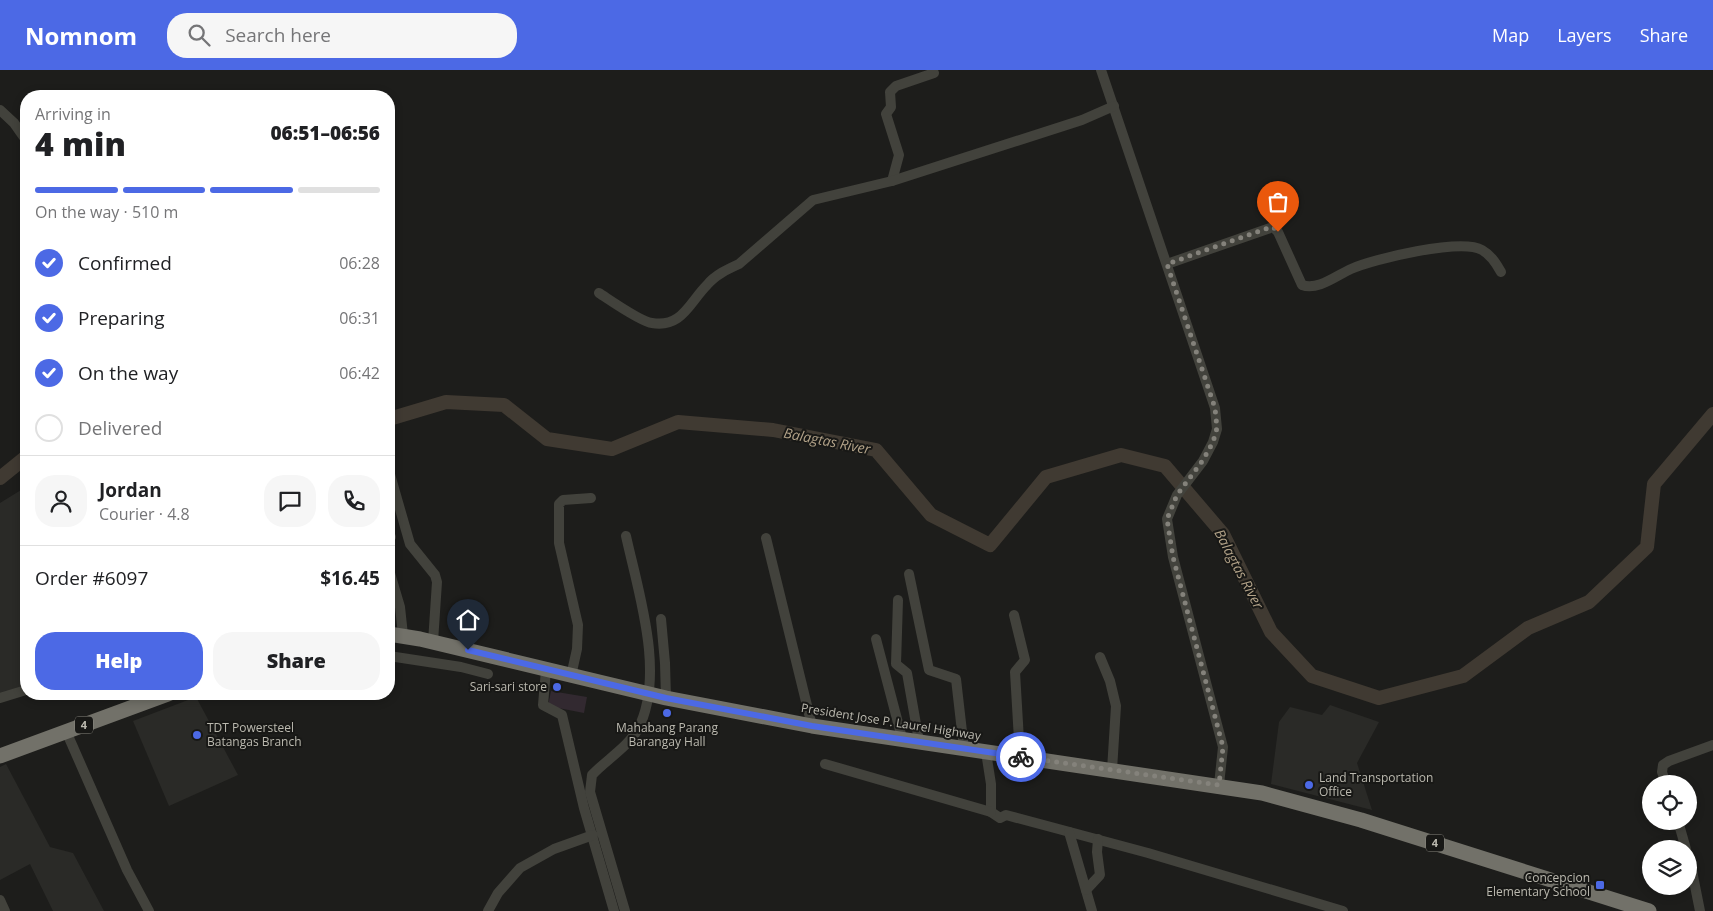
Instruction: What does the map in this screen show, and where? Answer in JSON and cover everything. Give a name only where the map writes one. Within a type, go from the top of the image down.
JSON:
[{"type":"highway","name":"President Jose P. Laurel Highway","points":[[396,634],[647,694],[812,726],[1219,785],[1301,802],[1649,911]]},
{"type":"highway","name":"4","points":[[0,756],[151,700]]},
{"type":"street","points":[[1101,70],[1215,408],[1217,428],[1203,460],[1177,495],[1167,519],[1167,530],[1223,747],[1219,785]]},
{"type":"street","points":[[892,181],[899,155],[886,114],[891,107],[890,92],[896,86],[934,73]]},
{"type":"street","points":[[598,293],[650,324],[672,323],[688,311],[707,284],[727,269],[739,264],[813,200],[892,181],[1082,120],[1114,106]]},
{"type":"street","points":[[0,110],[20,132]]},
{"type":"street","points":[[1167,264],[1273,227],[1278,232],[1302,285],[1306,287],[1332,280],[1352,268],[1406,253],[1464,245],[1481,249],[1494,259],[1502,272]]},
{"type":"street","points":[[395,492],[410,544],[435,575],[437,582],[433,642]]},
{"type":"street","points":[[571,676],[577,648],[578,625],[575,602],[560,543],[559,504],[563,500],[591,498]]},
{"type":"street","points":[[625,911],[590,792],[592,775],[630,740],[638,729],[646,708],[650,675],[646,629],[626,536]]},
{"type":"street","points":[[766,538],[812,726]]},
{"type":"street","points":[[909,574],[929,670],[956,680],[964,749]]},
{"type":"street","points":[[395,590],[400,606],[396,634]]},
{"type":"street","points":[[898,600],[896,664],[907,674],[918,741]]},
{"type":"street","points":[[1014,615],[1025,660],[1015,672],[1020,757]]},
{"type":"street","points":[[661,619],[666,698]]},
{"type":"street","points":[[876,639],[902,738]]},
{"type":"street","points":[[395,657],[444,664],[488,674]]},
{"type":"street","points":[[1100,657],[1110,681],[1116,706],[1112,770]]},
{"type":"street","points":[[546,670],[543,705],[562,715],[584,808],[614,911]]},
{"type":"street","points":[[0,698],[20,692]]},
{"type":"street","points":[[66,732],[127,870],[149,911]]},
{"type":"street","points":[[1663,775],[1663,765],[1669,761],[1713,746]]},
{"type":"street","points":[[986,752],[991,784],[991,812]]},
{"type":"street","points":[[826,764],[991,812],[1000,818],[1006,815],[1098,839],[1343,911]]},
{"type":"street","points":[[1069,832],[1092,911]]},
{"type":"street","points":[[488,911],[498,893],[520,868],[554,849],[593,835]]},
{"type":"street","points":[[1086,890],[1100,875],[1097,852],[1098,839]]},
{"type":"street","points":[[1697,895],[1700,911]]},
{"type":"street","points":[[0,900],[5,911]]},
{"type":"shaded area","points":[[20,491],[20,689],[0,695],[0,503]]},
{"type":"shaded area","points":[[551,691],[587,697],[584,713],[548,706]]},
{"type":"shaded area","points":[[188,700],[198,700],[238,775],[169,806],[133,721]]},
{"type":"shaded area","points":[[1330,705],[1379,722],[1357,763],[1372,810],[1271,784],[1279,722],[1290,707],[1322,715]]},
{"type":"shaded area","points":[[6,764],[50,847],[73,853],[104,911],[53,911],[30,864],[0,880],[0,767]]},
{"type":"waterway","name":"Balagtas River","points":[[395,417],[446,402],[504,405],[547,439],[612,449],[678,422],[773,430],[876,450],[931,515],[990,545],[1046,477],[1121,455],[1165,466],[1223,534],[1271,632],[1312,676],[1379,698],[1463,676],[1528,628],[1589,602],[1647,547],[1654,484],[1713,414]]},
{"type":"waterway","name":"Balagtas River","points":[[0,478],[20,462]]},
{"type":"way so far","points":[[1021,757],[1219,785],[1223,747],[1167,530],[1167,519],[1177,495],[1203,460],[1213,442],[1217,428],[1215,408],[1208,384],[1167,264],[1268,228],[1273,227],[1278,232]]},
{"type":"place","name":"Sari-sari store","points":[[557,687]]},
{"type":"place","name":"Mahabang Parang Barangay Hall","points":[[667,713]]},
{"type":"place","name":"TDT Powersteel Batangas Branch","points":[[197,735]]},
{"type":"place","name":"Land Transportation Office","points":[[1309,785]]},
{"type":"place","name":"Concepcion Elementary School","points":[[1600,885]]},
{"type":"route","points":[[468,650],[669,699],[812,726],[1021,757]]}]
